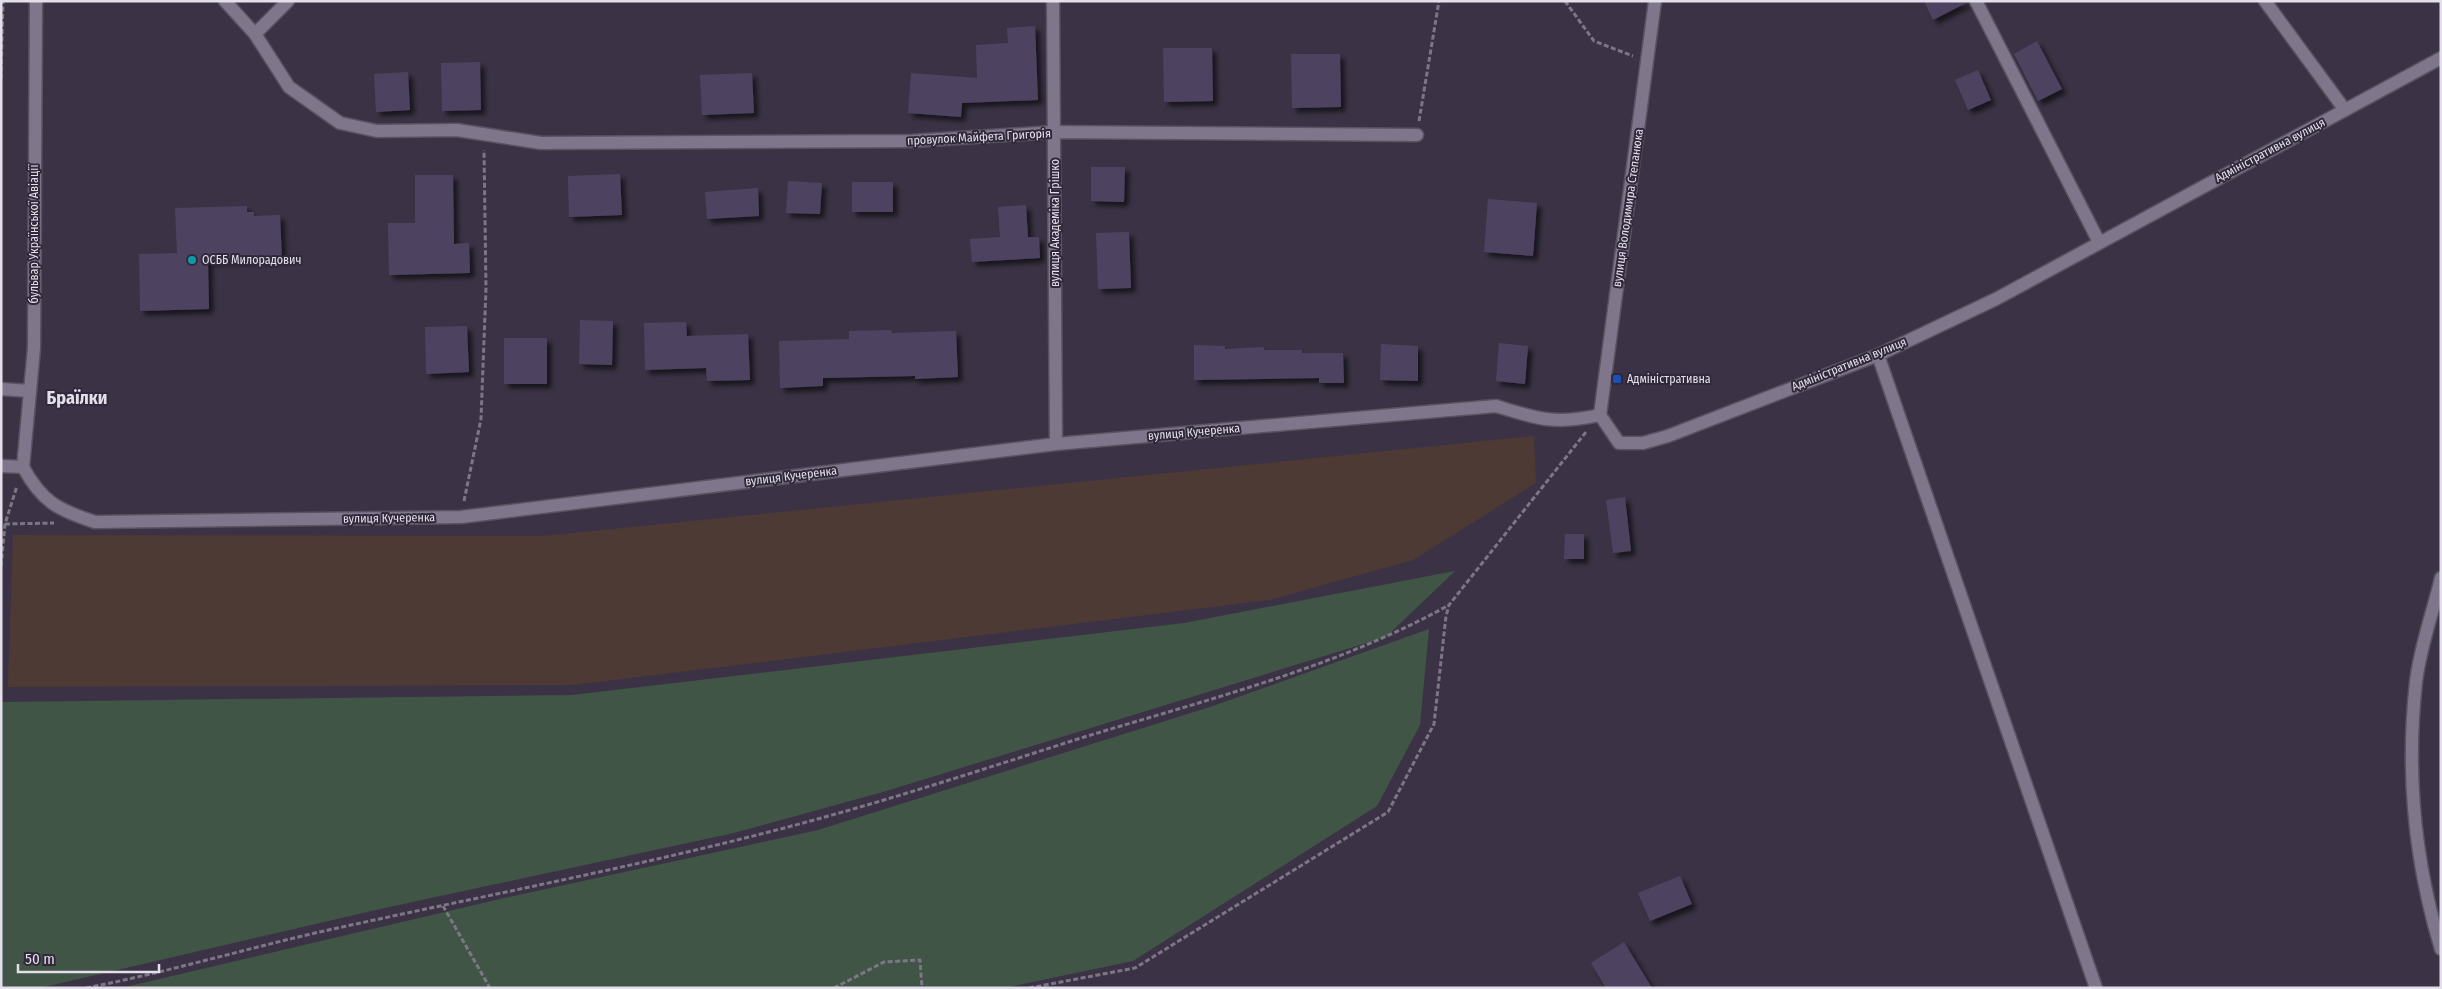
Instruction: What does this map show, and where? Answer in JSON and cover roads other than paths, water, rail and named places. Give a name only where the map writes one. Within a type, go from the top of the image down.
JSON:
[{"type":"street","name":"бульвар Української Авіації","points":[[22,467],[34,348],[36,1]]},
{"type":"street","name":"провулок Майфета Григорія","points":[[225,1],[255,34],[290,87],[340,123],[377,131],[456,130],[541,143],[912,141],[1054,132],[1416,135]]},
{"type":"street","points":[[255,34],[288,1]]},
{"type":"street","name":"вулиця Академіка Грішко","points":[[1053,1],[1056,444]]},
{"type":"street","name":"вулиця Володимира Степанюка","points":[[1600,415],[1655,1]]},
{"type":"street","points":[[1976,1],[2099,242]]},
{"type":"street","points":[[2265,1],[2345,110]]},
{"type":"street","name":"Адміністративна вулиця","points":[[1600,415],[1619,443],[1643,443],[1668,436],[1878,355],[1996,299],[2441,58]]},
{"type":"street","points":[[1878,355],[2096,988]]},
{"type":"street","points":[[1,389],[30,391]]},
{"type":"street","name":"вулиця Кучеренка","points":[[22,467],[34,488],[62,511],[95,522],[461,517],[1056,444],[1496,406],[1541,420],[1577,420],[1600,415]]},
{"type":"street","points":[[1,466],[22,467]]},
{"type":"street","points":[[2441,578],[2416,680],[2411,760],[2419,857],[2441,948]]},
{"type":"place","name":"ОСББ Милорадович","points":[[192,260]]},
{"type":"place","name":"Адміністративна","points":[[1617,379]]},
{"type":"district","name":"Браїлки","points":[[77,398]]}]
